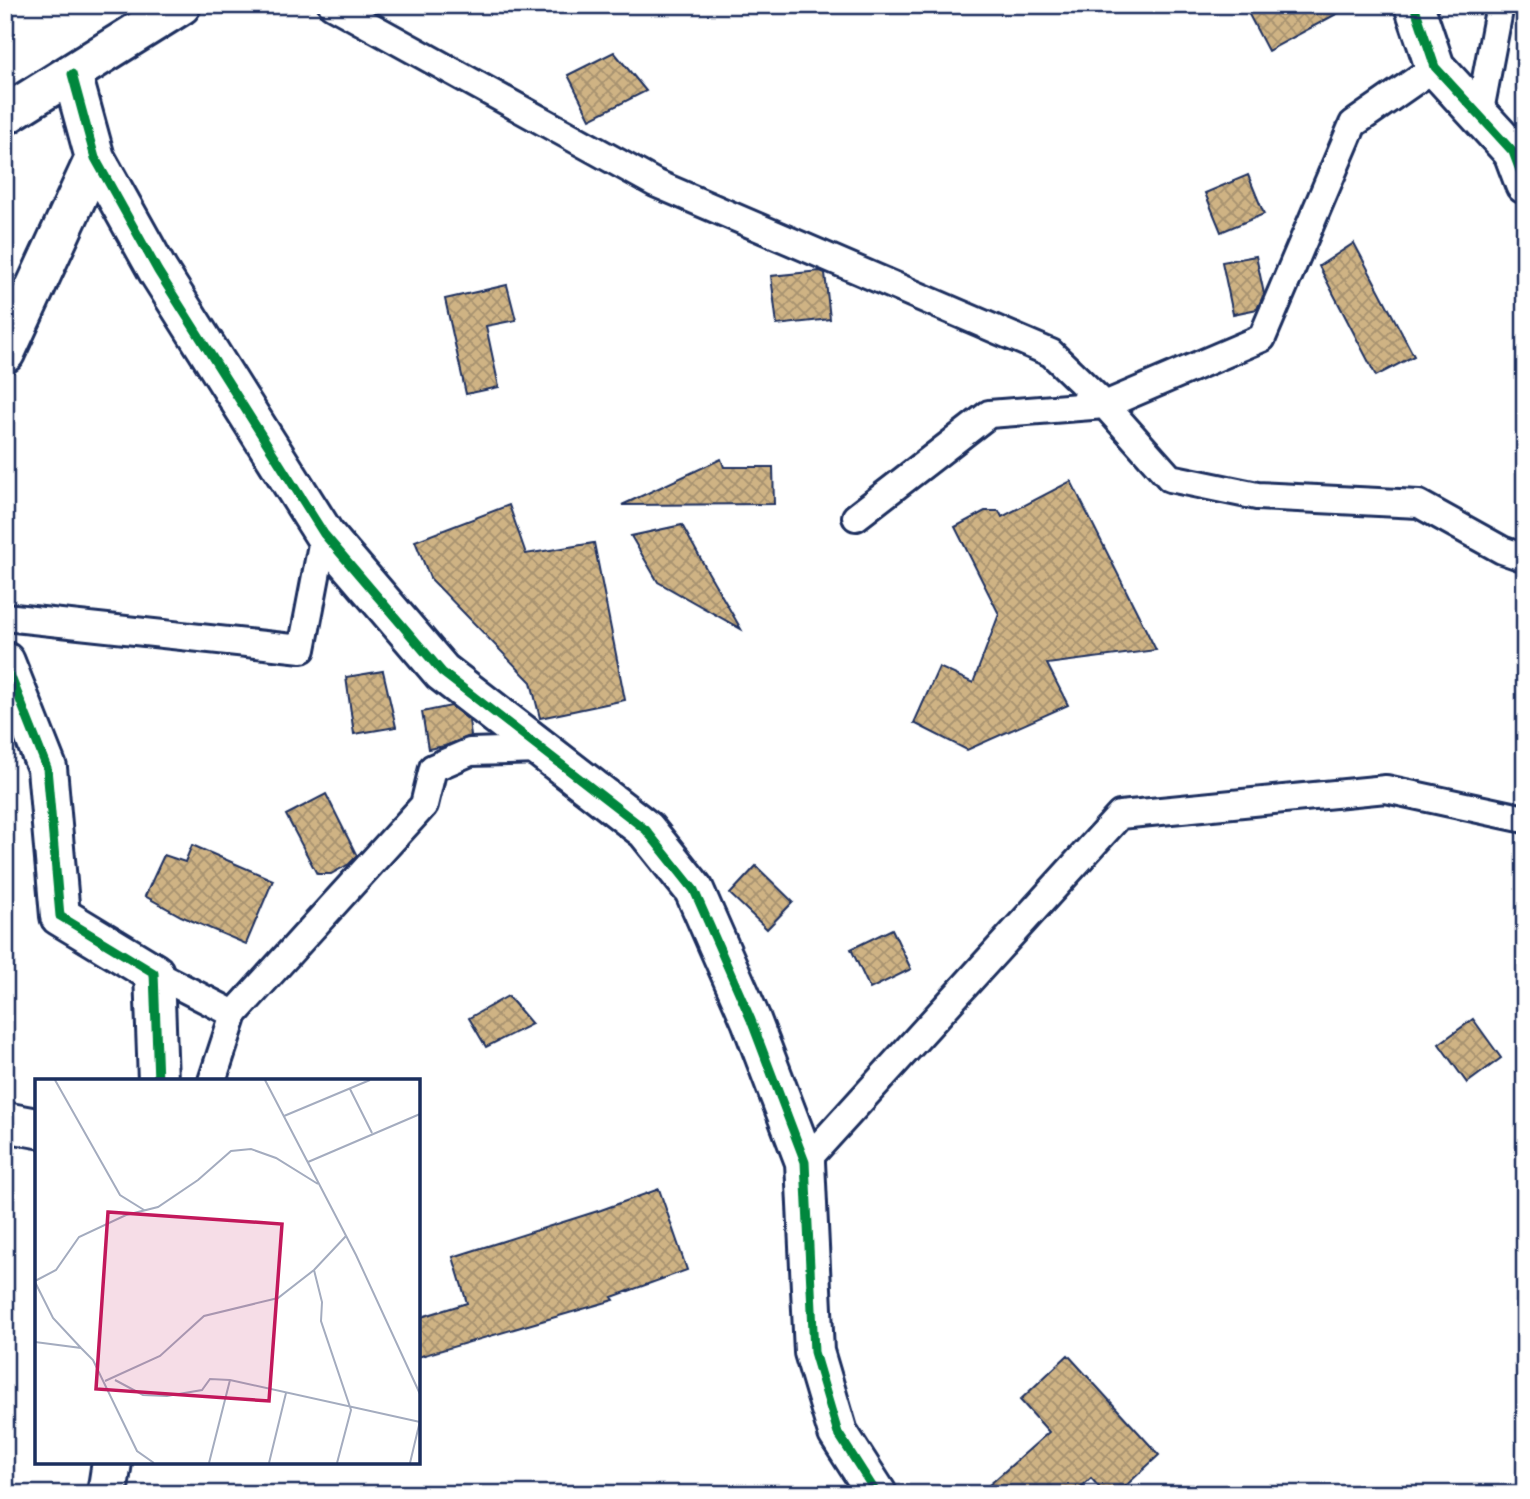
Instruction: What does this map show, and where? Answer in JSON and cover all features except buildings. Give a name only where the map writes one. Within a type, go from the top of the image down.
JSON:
[{"type":"street","points":[[5,115],[181,5]]},
{"type":"street","points":[[1414,5],[1435,67],[1513,152],[1525,184]]},
{"type":"street","points":[[72,74],[95,158],[158,271],[324,534],[442,672],[646,830],[694,890],[751,1020],[806,1162],[814,1352],[838,1433],[877,1494]]},
{"type":"street","points":[[5,353],[95,158]]},
{"type":"street","points":[[5,662],[47,768],[61,916],[154,973],[158,1079]]},
{"type":"street","points":[[5,1122],[35,1128]]},
{"type":"street","points":[[107,1494],[112,1464]]},
{"type":"lane","points":[[332,5],[655,183],[1051,353],[1105,405],[1170,478],[1257,496],[1419,504],[1502,550],[1525,558]]},
{"type":"lane","points":[[1479,116],[1500,5]]},
{"type":"lane","points":[[856,517],[989,414],[1105,405],[1262,338],[1353,124],[1435,67]]},
{"type":"lane","points":[[5,617],[302,649],[324,534]]},
{"type":"lane","points":[[213,1079],[234,1014],[424,805],[433,768],[470,752],[540,750]]},
{"type":"lane","points":[[806,1162],[1120,815],[1387,789],[1525,819]]},
{"type":"lane","points":[[154,973],[234,1014]]},
{"type":"cycle path","points":[[1414,5],[1435,67],[1513,152],[1525,184]]},
{"type":"cycle path","points":[[72,74],[95,158],[158,271],[324,534],[442,672],[646,830],[694,890],[751,1020],[805,1162],[814,1352],[838,1433],[877,1494]]},
{"type":"cycle path","points":[[5,662],[47,768],[60,916],[154,973],[158,1079]]}]
